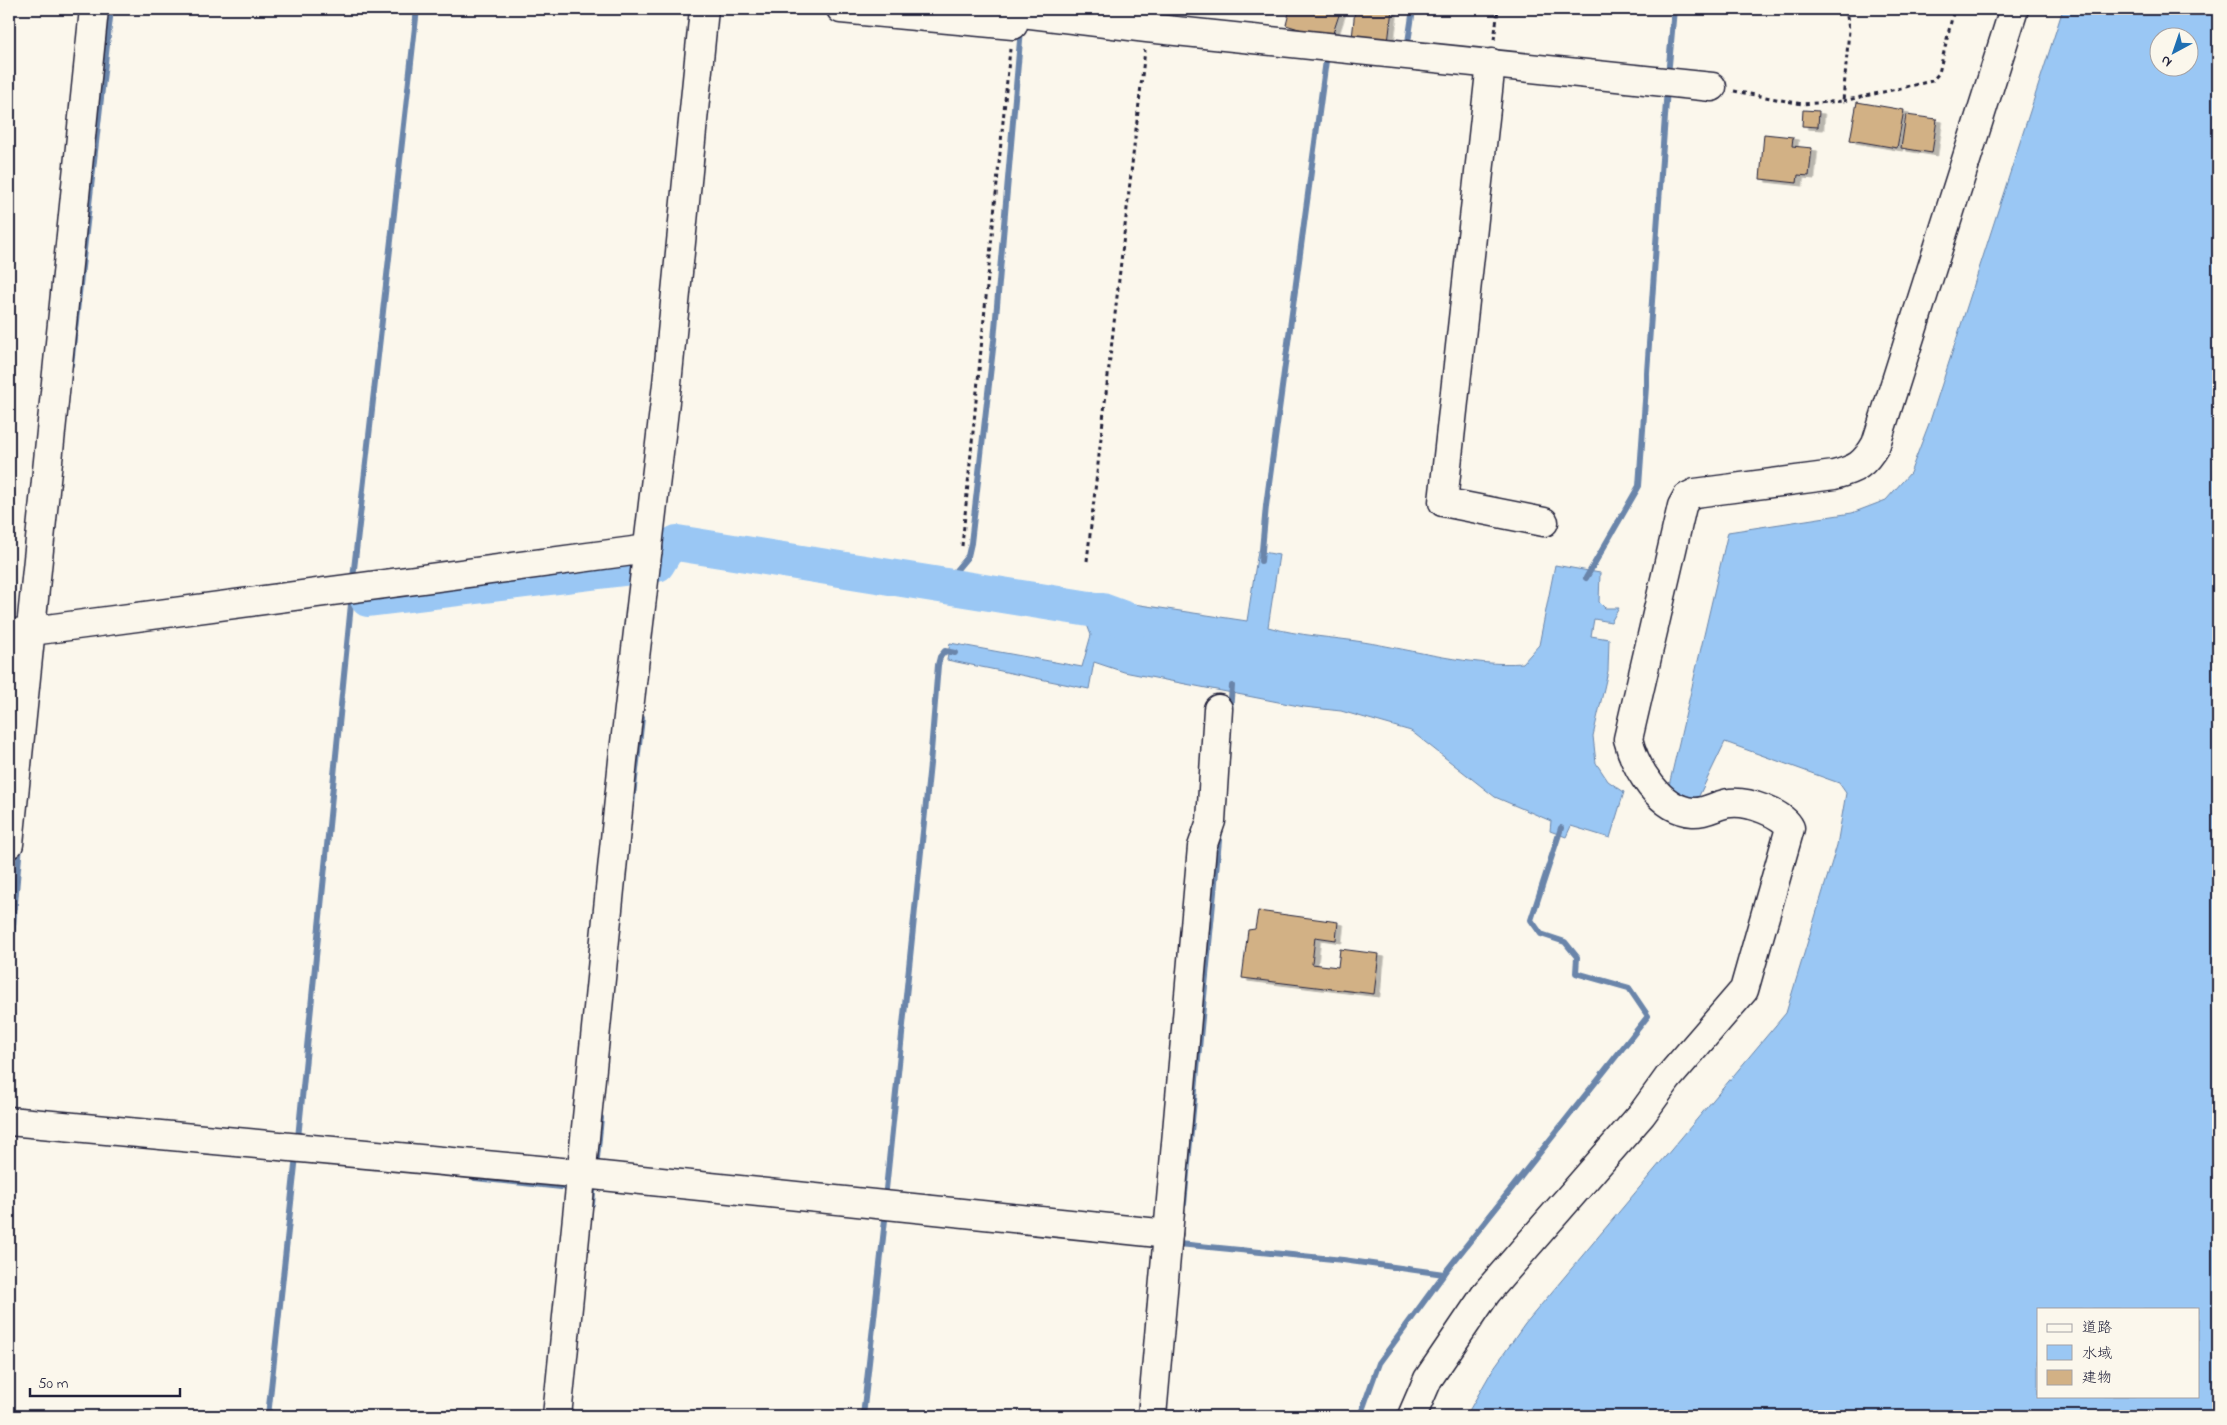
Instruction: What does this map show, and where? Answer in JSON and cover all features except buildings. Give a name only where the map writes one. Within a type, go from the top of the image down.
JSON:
[{"type":"street","points":[[9,844],[94,9]]},
{"type":"street","points":[[557,1416],[583,1174],[622,770],[668,374],[704,9]]},
{"type":"street","points":[[841,9],[1148,18],[1491,63],[1712,86]]},
{"type":"street","points":[[1412,1416],[1428,1379],[1486,1292],[1642,1114],[1668,1078],[1744,990],[1790,828],[1787,821],[1780,816],[1741,802],[1728,803],[1703,812],[1691,812],[1665,801],[1640,771],[1631,752],[1628,739],[1680,511],[1687,497],[1695,493],[1854,470],[1868,458],[1876,444],[1882,426],[2014,9]]},
{"type":"street","points":[[1491,63],[1443,502],[1544,522]]},
{"type":"street","points":[[29,635],[646,559]]},
{"type":"street","points":[[1152,1416],[1202,846],[1211,822],[1218,709]]},
{"type":"street","points":[[9,1121],[583,1174],[1168,1234]]},
{"type":"path","points":[[1491,63],[1498,9]]},
{"type":"path","points":[[1843,101],[1848,30],[1846,9]]},
{"type":"path","points":[[1712,86],[1802,104],[1843,101],[1932,81],[1939,73],[1954,9]]},
{"type":"path","points":[[962,546],[1017,14]]},
{"type":"path","points":[[1087,561],[1148,18]]},
{"type":"water","points":[[2063,9],[2218,9],[2218,1416],[1466,1416],[1493,1369],[1525,1324],[1786,1013],[1837,845],[1846,793],[1839,783],[1725,742],[1697,800],[1668,790],[1728,532],[1852,513],[1886,500],[1910,473],[1930,421]]},
{"type":"water","points":[[1258,551],[1279,555],[1268,627],[1484,663],[1523,663],[1539,645],[1555,565],[1600,573],[1599,602],[1605,608],[1619,608],[1611,622],[1594,619],[1591,636],[1609,639],[1608,671],[1593,736],[1596,763],[1608,781],[1624,792],[1610,838],[1571,826],[1566,837],[1550,831],[1551,821],[1495,797],[1411,731],[1341,711],[1304,707],[1124,672],[1094,662],[1089,689],[947,660],[950,643],[1082,667],[1091,635],[1084,617],[1087,597],[1247,621]]},
{"type":"waterway","points":[[71,365],[111,9]]},
{"type":"waterway","points":[[353,578],[417,9]]},
{"type":"waterway","points":[[1407,49],[1413,9]]},
{"type":"waterway","points":[[1668,76],[1674,9]]},
{"type":"waterway","points":[[943,586],[968,556],[971,543],[994,340],[1021,29]]},
{"type":"waterway","points":[[1261,561],[1266,506],[1327,53]]},
{"type":"waterway","points":[[1586,578],[1639,486],[1667,88]]},
{"type":"waterway","points":[[368,599],[657,564],[666,549],[677,543],[1102,611],[1132,622]]},
{"type":"waterway","points":[[298,1138],[352,594]]},
{"type":"waterway","points":[[885,1199],[930,764],[938,665],[940,657],[945,651],[955,653]]},
{"type":"waterway","points":[[1230,711],[1232,686]]},
{"type":"waterway","points":[[632,805],[642,718]]},
{"type":"waterway","points":[[1360,1416],[1379,1363],[1447,1270],[1648,1016],[1629,988],[1576,973],[1577,957],[1565,942],[1541,934],[1531,920],[1561,828]]},
{"type":"waterway","points":[[1184,1204],[1220,830]]},
{"type":"waterway","points":[[9,973],[20,845]]},
{"type":"waterway","points":[[596,1168],[601,1118]]},
{"type":"waterway","points":[[268,1416],[296,1156]]},
{"type":"waterway","points":[[475,1178],[571,1188]]},
{"type":"waterway","points":[[592,1204],[594,1183]]},
{"type":"waterway","points":[[863,1416],[886,1211]]},
{"type":"waterway","points":[[1179,1244],[1343,1260],[1444,1274]]}]
